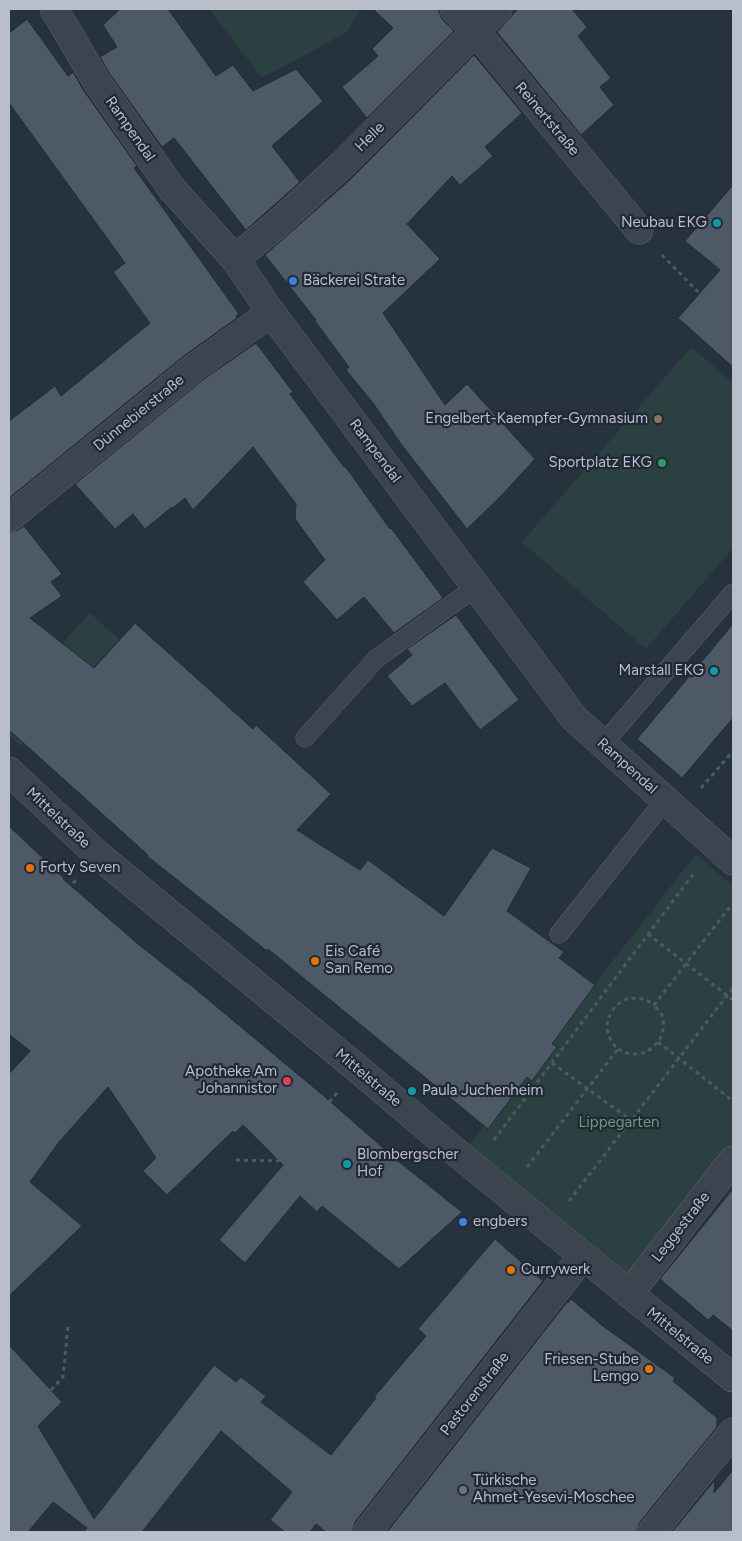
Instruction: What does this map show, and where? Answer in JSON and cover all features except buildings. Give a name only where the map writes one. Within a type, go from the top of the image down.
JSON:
[{"type":"street","name":"Rampendal","points":[[54,9],[97,82],[172,189],[235,259],[270,310],[574,718],[724,853]]},
{"type":"street","name":"Reinertstraße","points":[[454,9],[476,32],[639,230]]},
{"type":"street","name":"Helle","points":[[235,259],[275,226],[344,163],[498,9]]},
{"type":"street","name":"Dünnebierstraße","points":[[9,518],[195,368],[261,320],[270,310]]},
{"type":"street","name":"Mittelstraße","points":[[9,771],[98,855],[506,1193],[733,1378]]},
{"type":"street","name":"Leggestraße","points":[[629,1294],[733,1160]]},
{"type":"street","name":"Pastorenstraße","points":[[367,1532],[583,1256]]},
{"type":"street","points":[[652,1532],[733,1432]]},
{"type":"lane","points":[[305,738],[376,659],[476,587]]},
{"type":"lane","points":[[603,744],[733,593]]},
{"type":"lane","points":[[559,934],[672,806]]},
{"type":"path","points":[[639,230],[697,291],[733,324]]},
{"type":"path","points":[[672,806],[733,751]]},
{"type":"path","points":[[474,1166],[648,934],[724,853]]},
{"type":"path","points":[[21,944],[98,855]]},
{"type":"path","points":[[654,1004],[733,903]]},
{"type":"path","points":[[648,934],[733,1000]]},
{"type":"path","points":[[549,1228],[733,988]]},
{"type":"path","points":[[628,998],[645,999],[654,1004],[662,1015],[664,1026],[658,1042],[647,1052],[638,1054],[629,1054],[618,1049],[612,1043],[607,1027],[608,1019],[615,1006],[628,998]]},
{"type":"path","points":[[658,1042],[733,1101]]},
{"type":"path","points":[[506,1193],[618,1049]]},
{"type":"path","points":[[552,1063],[632,1121]]},
{"type":"path","points":[[236,1160],[278,1161],[358,1069]]},
{"type":"path","points":[[51,1390],[63,1378],[68,1325]]},
{"type":"green space","points":[[209,9],[360,9],[347,32],[262,78]]},
{"type":"green space","name":"Sportplatz EKG","points":[[691,347],[733,383],[733,548],[646,649],[522,542]]},
{"type":"green space","points":[[90,613],[119,639],[21,746],[9,735],[9,701]]},
{"type":"green space","name":"Lippegarten","points":[[696,854],[733,886],[733,1148],[628,1281],[463,1153]]},
{"type":"place","name":"Neubau EKG","points":[[717,223]]},
{"type":"place","name":"Bäckerei Strate","points":[[293,281]]},
{"type":"place","name":"Engelbert-Kaempfer-Gymnasium","points":[[658,419]]},
{"type":"place","name":"Sportplatz EKG","points":[[662,463]]},
{"type":"place","name":"Marstall EKG","points":[[714,671]]},
{"type":"place","name":"Forty Seven","points":[[30,868]]},
{"type":"place","name":"Eis Café San Remo","points":[[315,961]]},
{"type":"place","name":"Apotheke Am Johannistor","points":[[287,1081]]},
{"type":"place","name":"Paula Juchenheim","points":[[412,1091]]},
{"type":"place","name":"Blombergscher Hof","points":[[347,1164]]},
{"type":"place","name":"engbers","points":[[463,1222]]},
{"type":"place","name":"Currywerk","points":[[511,1270]]},
{"type":"place","name":"Friesen-Stube Lemgo","points":[[649,1369]]},
{"type":"place","name":"Türkische Ahmet-Yesevi-Moschee","points":[[463,1490]]}]
